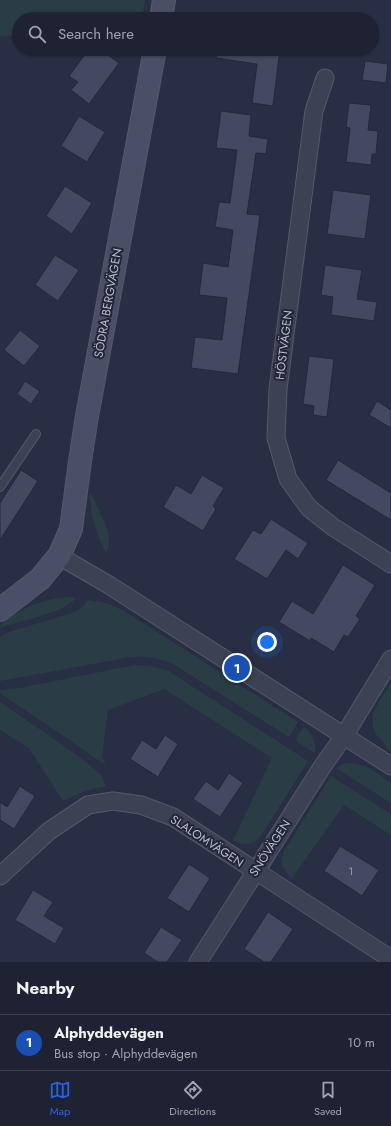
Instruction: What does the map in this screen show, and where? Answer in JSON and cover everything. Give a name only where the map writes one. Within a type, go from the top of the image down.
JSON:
[{"type":"street","points":[[162,12],[164,0]]},
{"type":"street","name":"SÖDRA BERGVÄGEN","points":[[0,610],[40,579],[59,556],[71,529],[88,416],[154,56]]},
{"type":"street","name":"HÖSTVÄGEN","points":[[325,78],[314,111],[278,389],[276,438],[288,479],[309,508],[333,527],[391,564]]},
{"type":"street","points":[[59,556],[109,585],[391,766]]},
{"type":"street","name":"SNÖVÄGEN","points":[[198,962],[324,764],[344,736],[391,659]]},
{"type":"street","name":"SLALOMVÄGEN","points":[[0,876],[49,831],[88,804],[113,801],[141,805],[173,817],[255,872],[391,959]]},
{"type":"lane","points":[[0,488],[36,434]]},
{"type":"shaded area","points":[[0,0],[145,0],[143,12],[12,12],[12,35],[0,36]]},
{"type":"shaded area","points":[[90,491],[107,530],[109,546],[106,552],[94,523]]},
{"type":"shaded area","points":[[57,598],[76,598],[70,604],[52,612],[0,628],[1,624],[32,605]]},
{"type":"shaded area","points":[[88,600],[107,603],[126,612],[298,722],[289,737],[173,664],[153,658],[131,657],[0,681],[0,637],[9,632],[75,612]]},
{"type":"shaded area","points":[[135,665],[150,666],[167,670],[308,761],[261,836],[254,842],[244,844],[233,840],[272,758],[164,689],[108,710],[102,757],[106,765],[0,693],[0,690],[20,688]]},
{"type":"shaded area","points":[[391,683],[391,752],[375,733],[372,720],[376,707]]},
{"type":"shaded area","points":[[0,702],[80,757],[101,775],[106,786],[85,791],[63,801],[29,748],[0,730]]},
{"type":"shaded area","points":[[304,727],[310,732],[313,738],[315,753],[297,742],[297,737]]},
{"type":"shaded area","points":[[345,763],[358,764],[370,768],[391,783],[391,803],[336,768]]},
{"type":"shaded area","points":[[331,776],[391,814],[391,835],[344,805],[292,878],[283,867],[283,853]]},
{"type":"building","points":[[84,56],[110,56],[119,63],[89,104],[71,90],[78,82],[69,76]]},
{"type":"building","points":[[216,56],[279,56],[273,106],[252,103],[257,64],[216,58]]},
{"type":"building","points":[[365,61],[388,64],[386,83],[362,80]]},
{"type":"building","points":[[349,103],[371,105],[368,130],[378,131],[376,154],[372,154],[371,165],[346,162],[350,128],[346,127]]},
{"type":"building","points":[[221,111],[251,115],[249,136],[268,139],[266,154],[256,153],[247,214],[260,215],[238,374],[191,368],[195,337],[222,340],[227,298],[199,295],[203,263],[228,267],[233,230],[215,227],[219,202],[230,203],[237,150],[216,148]]},
{"type":"building","points":[[79,116],[105,132],[87,162],[61,146]]},
{"type":"building","points":[[65,186],[92,203],[72,234],[46,216]]},
{"type":"building","points":[[333,190],[371,195],[365,239],[327,234]]},
{"type":"building","points":[[55,255],[79,270],[58,301],[35,285]]},
{"type":"building","points":[[325,265],[362,270],[357,299],[377,302],[374,321],[331,315],[333,297],[321,295]]},
{"type":"building","points":[[20,330],[40,346],[24,366],[4,350]]},
{"type":"building","points":[[309,356],[334,359],[327,417],[313,415],[314,406],[303,404]]},
{"type":"building","points":[[25,381],[40,391],[31,404],[17,394]]},
{"type":"building","points":[[377,401],[391,410],[391,428],[369,415]]},
{"type":"building","points":[[338,460],[391,493],[391,520],[326,480]]},
{"type":"building","points":[[21,470],[38,481],[0,540],[0,503]]},
{"type":"building","points":[[202,475],[224,488],[213,506],[216,509],[203,531],[163,507],[176,485],[191,494]]},
{"type":"building","points":[[271,519],[308,543],[298,559],[286,550],[267,579],[234,559],[253,530],[261,534]]},
{"type":"building","points":[[343,565],[375,585],[356,616],[360,619],[348,637],[344,635],[334,652],[311,638],[310,641],[279,622],[292,601],[313,614]]},
{"type":"building","points":[[165,735],[178,744],[158,777],[130,759],[142,740],[156,749]]},
{"type":"building","points":[[229,773],[243,783],[220,817],[193,799],[206,781],[218,790]]},
{"type":"building","points":[[20,786],[35,796],[14,829],[0,820],[0,802],[7,807]]},
{"type":"building","points":[[340,846],[379,870],[362,896],[324,871]]},
{"type":"building","points":[[189,864],[210,878],[189,912],[167,898]]},
{"type":"building","points":[[33,890],[53,902],[44,916],[64,928],[55,944],[15,920]]},
{"type":"building","points":[[268,912],[293,929],[271,962],[264,962],[244,949]]},
{"type":"building","points":[[161,927],[182,940],[167,962],[158,962],[144,953]]},
{"type":"place","name":"Alphyddevägen","points":[[237,668]]}]
